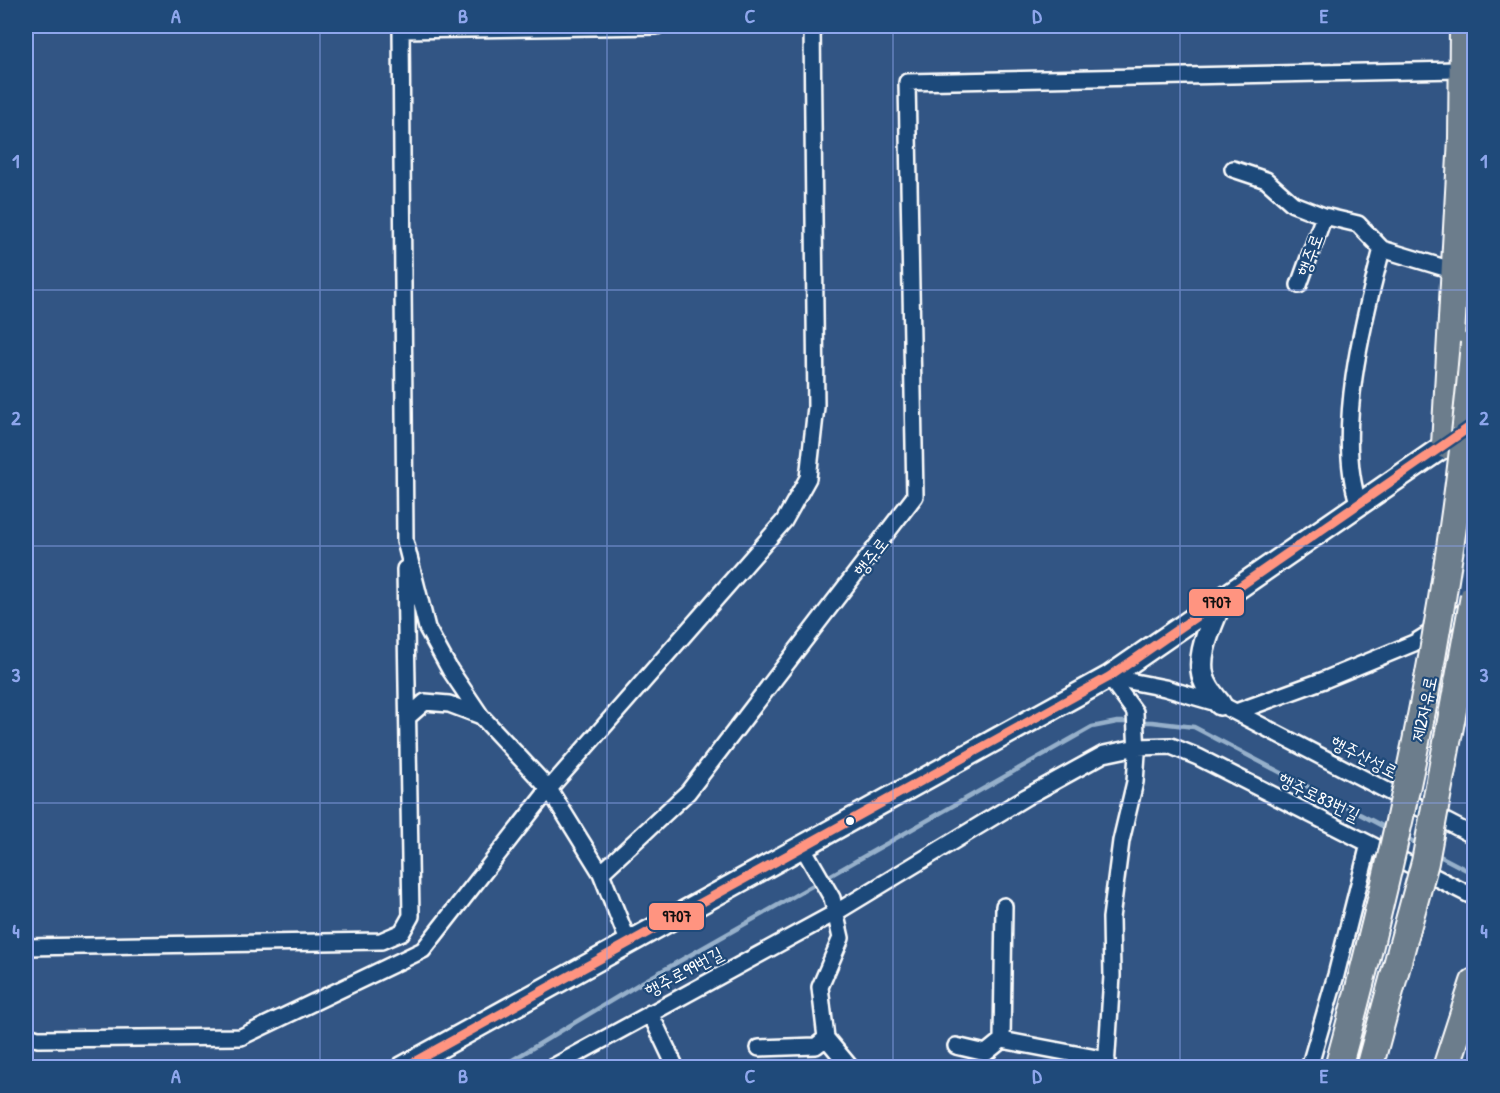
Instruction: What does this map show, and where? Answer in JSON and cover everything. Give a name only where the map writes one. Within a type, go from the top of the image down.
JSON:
[{"type":"highway","points":[[1445,445],[1462,138],[1462,26]]},
{"type":"highway","name":"제2자유로","points":[[1338,1068],[1374,937],[1434,661],[1455,519],[1474,343]]},
{"type":"highway","name":"제2자유로","points":[[1369,1068],[1425,862],[1474,596]]},
{"type":"highway","points":[[1446,1068],[1474,982]]},
{"type":"main road","points":[[402,1068],[628,940],[807,853],[1109,677],[1474,424]]},
{"type":"main road","points":[[1221,601],[1206,641],[1202,670],[1205,684],[1228,708]]},
{"type":"street","points":[[26,947],[381,942],[402,932],[411,916],[405,541],[402,28],[657,26]]},
{"type":"street","points":[[26,1035],[38,1039],[241,1037],[423,950],[549,789],[784,521],[808,478],[816,407],[812,26]]},
{"type":"street","name":"행주로","points":[[601,873],[688,792],[915,496],[907,82],[1457,70]]},
{"type":"street","points":[[1233,169],[1266,180],[1293,204],[1324,216]]},
{"type":"street","name":"행주로","points":[[1299,285],[1324,216],[1358,224],[1382,249],[1445,268]]},
{"type":"street","points":[[1359,505],[1350,481],[1352,395],[1369,299],[1382,249]]},
{"type":"street","points":[[405,541],[427,628],[450,670],[481,716],[549,789],[601,873],[628,940]]},
{"type":"street","points":[[1228,708],[1324,680],[1414,643],[1474,605]]},
{"type":"street","points":[[956,1046],[986,1053],[1002,1041],[1106,1064],[1112,975],[1111,918],[1121,841],[1135,782],[1137,747],[1135,712],[1109,677]]},
{"type":"street","name":"행주산성로","points":[[1109,677],[1165,688],[1228,708],[1474,836]]},
{"type":"street","points":[[408,717],[425,702],[449,704],[481,716]]},
{"type":"street","name":"행주로83번길","points":[[834,905],[1104,754],[1137,747],[1171,746],[1198,757],[1369,844],[1310,1068]]},
{"type":"street","points":[[1369,844],[1383,849],[1474,897]]},
{"type":"street","points":[[807,853],[834,905],[841,938],[820,987],[826,1038],[851,1068]]},
{"type":"street","name":"행주로99번길","points":[[551,1068],[834,905]]},
{"type":"street","points":[[1002,1041],[1004,906]]},
{"type":"street","points":[[650,1013],[676,1068]]},
{"type":"street","points":[[759,1048],[816,1046],[826,1038]]},
{"type":"waterway","points":[[499,1068],[639,984],[1092,727],[1117,722],[1152,722],[1194,727],[1390,830]]},
{"type":"waterway","points":[[1403,836],[1419,845]]},
{"type":"waterway","points":[[1434,853],[1474,874]]},
{"type":"transit line","name":"9707","points":[[403,1068],[1109,677],[1474,424]]}]
